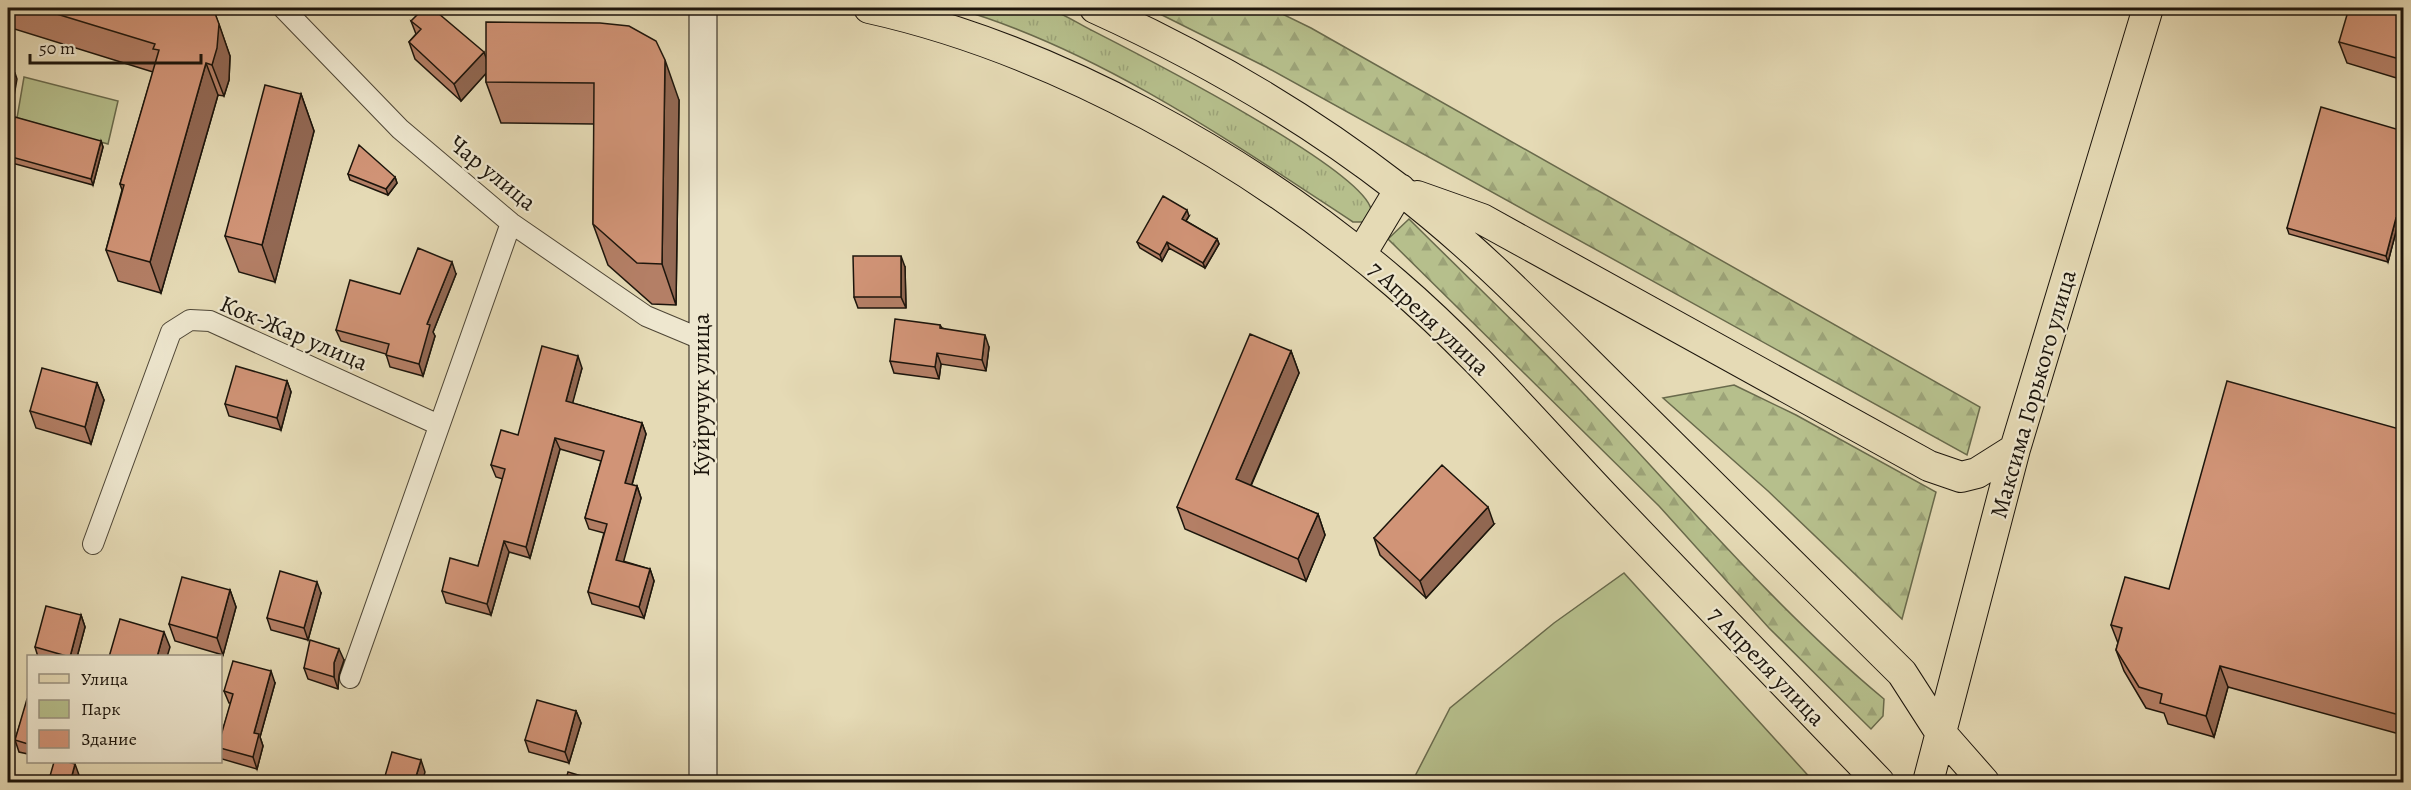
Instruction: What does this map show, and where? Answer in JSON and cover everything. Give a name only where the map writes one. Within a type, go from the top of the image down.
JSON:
[{"type":"main road","name":"7 Апреля улица","points":[[869,8],[962,35],[1057,71],[1130,105],[1191,138],[1283,196],[1361,254],[1465,348],[1879,783]]},
{"type":"main road","points":[[1095,8],[1153,34],[1238,80],[1316,129],[1400,189],[1505,279],[1902,673],[1940,732],[1984,783]]},
{"type":"main road","name":"Максима Горького улица","points":[[1928,783],[2015,449],[2148,8]]},
{"type":"main road","points":[[1361,254],[1400,189]]},
{"type":"main road","points":[[1400,189],[1482,219],[1929,466],[1961,477],[1977,473],[2015,449]]},
{"type":"street","name":"Чар улица","points":[[283,8],[400,129],[511,223],[646,316],[701,339]]},
{"type":"street","name":"Куйручук улица","points":[[703,8],[701,339],[703,783]]},
{"type":"street","points":[[350,678],[511,223]]},
{"type":"street","name":"Кок-Жар улица","points":[[93,544],[171,332],[190,320],[210,321],[439,425]]},
{"type":"green space","points":[[1028,6],[1046,8],[1063,15],[1197,86],[1290,140],[1358,190],[1371,209],[1363,222],[1353,222],[1259,160],[1111,72],[1060,47],[955,8]]},
{"type":"green space","points":[[1148,8],[1270,8],[1311,28],[1980,407],[1967,455],[1266,67]]},
{"type":"green space","points":[[24,77],[118,101],[108,144],[17,118]]},
{"type":"green space","points":[[1409,219],[1560,369],[1757,580],[1840,661],[1884,699],[1883,716],[1871,729],[1769,628],[1659,506],[1388,239]]},
{"type":"green space","points":[[1734,385],[1796,415],[1936,492],[1902,619],[1768,491],[1663,398]]},
{"type":"green space","points":[[1624,573],[1814,782],[1412,782],[1450,708],[1554,623]]},
{"type":"building","points":[[37,8],[213,8],[219,24],[217,48],[212,65],[206,63],[150,262],[106,250],[124,185],[120,184],[159,50],[153,49],[155,44]]},
{"type":"building","points":[[424,8],[432,8],[484,52],[454,84],[409,42],[421,29],[411,21]]},
{"type":"building","points":[[2349,8],[2403,8],[2403,60],[2339,42]]},
{"type":"building","points":[[486,22],[600,23],[629,26],[656,41],[665,60],[662,264],[637,263],[593,224],[594,83],[486,82]]},
{"type":"building","points":[[8,71],[15,73],[8,116]]},
{"type":"building","points":[[265,85],[301,94],[262,245],[225,236]]},
{"type":"building","points":[[2321,107],[2403,131],[2403,220],[2396,218],[2386,256],[2287,228]]},
{"type":"building","points":[[15,117],[101,141],[91,179],[8,156],[8,144]]},
{"type":"building","points":[[359,145],[395,177],[386,189],[348,174]]},
{"type":"building","points":[[1163,196],[1187,210],[1182,219],[1217,239],[1203,263],[1167,242],[1160,255],[1137,242]]},
{"type":"building","points":[[418,248],[452,262],[427,324],[430,325],[419,364],[386,355],[389,344],[336,330],[350,280],[400,294]]},
{"type":"building","points":[[853,256],[901,256],[901,297],[854,297]]},
{"type":"building","points":[[895,319],[940,325],[940,328],[985,335],[982,360],[937,353],[935,367],[890,361]]},
{"type":"building","points":[[1250,334],[1291,351],[1236,479],[1318,514],[1298,559],[1177,507]]},
{"type":"building","points":[[542,346],[578,356],[566,401],[642,423],[625,483],[637,486],[616,560],[650,569],[639,607],[588,592],[607,524],[585,518],[604,451],[555,438],[526,547],[504,541],[487,604],[442,591],[450,558],[478,566],[505,469],[491,465],[501,430],[518,435]]},
{"type":"building","points":[[236,366],[287,381],[277,418],[225,404]]},
{"type":"building","points":[[42,368],[97,383],[85,427],[30,411]]},
{"type":"building","points":[[2227,381],[2403,430],[2403,716],[2220,666],[2206,716],[2160,703],[2162,694],[2139,687],[2116,650],[2122,628],[2111,625],[2125,577],[2169,589]]},
{"type":"building","points":[[1442,465],[1488,507],[1420,581],[1374,538]]},
{"type":"building","points":[[280,571],[317,582],[304,628],[267,618]]},
{"type":"building","points":[[182,577],[230,590],[217,638],[169,624]]},
{"type":"building","points":[[46,606],[81,615],[71,655],[35,647]]},
{"type":"building","points":[[120,619],[164,632],[158,655],[110,655]]},
{"type":"building","points":[[310,640],[339,649],[334,663],[334,677],[304,668]]},
{"type":"building","points":[[233,661],[271,671],[254,733],[259,734],[253,757],[222,749],[222,732],[233,694],[224,691]]},
{"type":"building","points":[[27,699],[27,744],[15,740]]},
{"type":"building","points":[[537,700],[576,711],[565,752],[525,740]]},
{"type":"building","points":[[392,752],[421,760],[414,783],[383,783]]},
{"type":"building","points":[[54,763],[75,764],[70,783],[48,783]]},
{"type":"building","points":[[568,772],[605,783],[565,783]]}]
